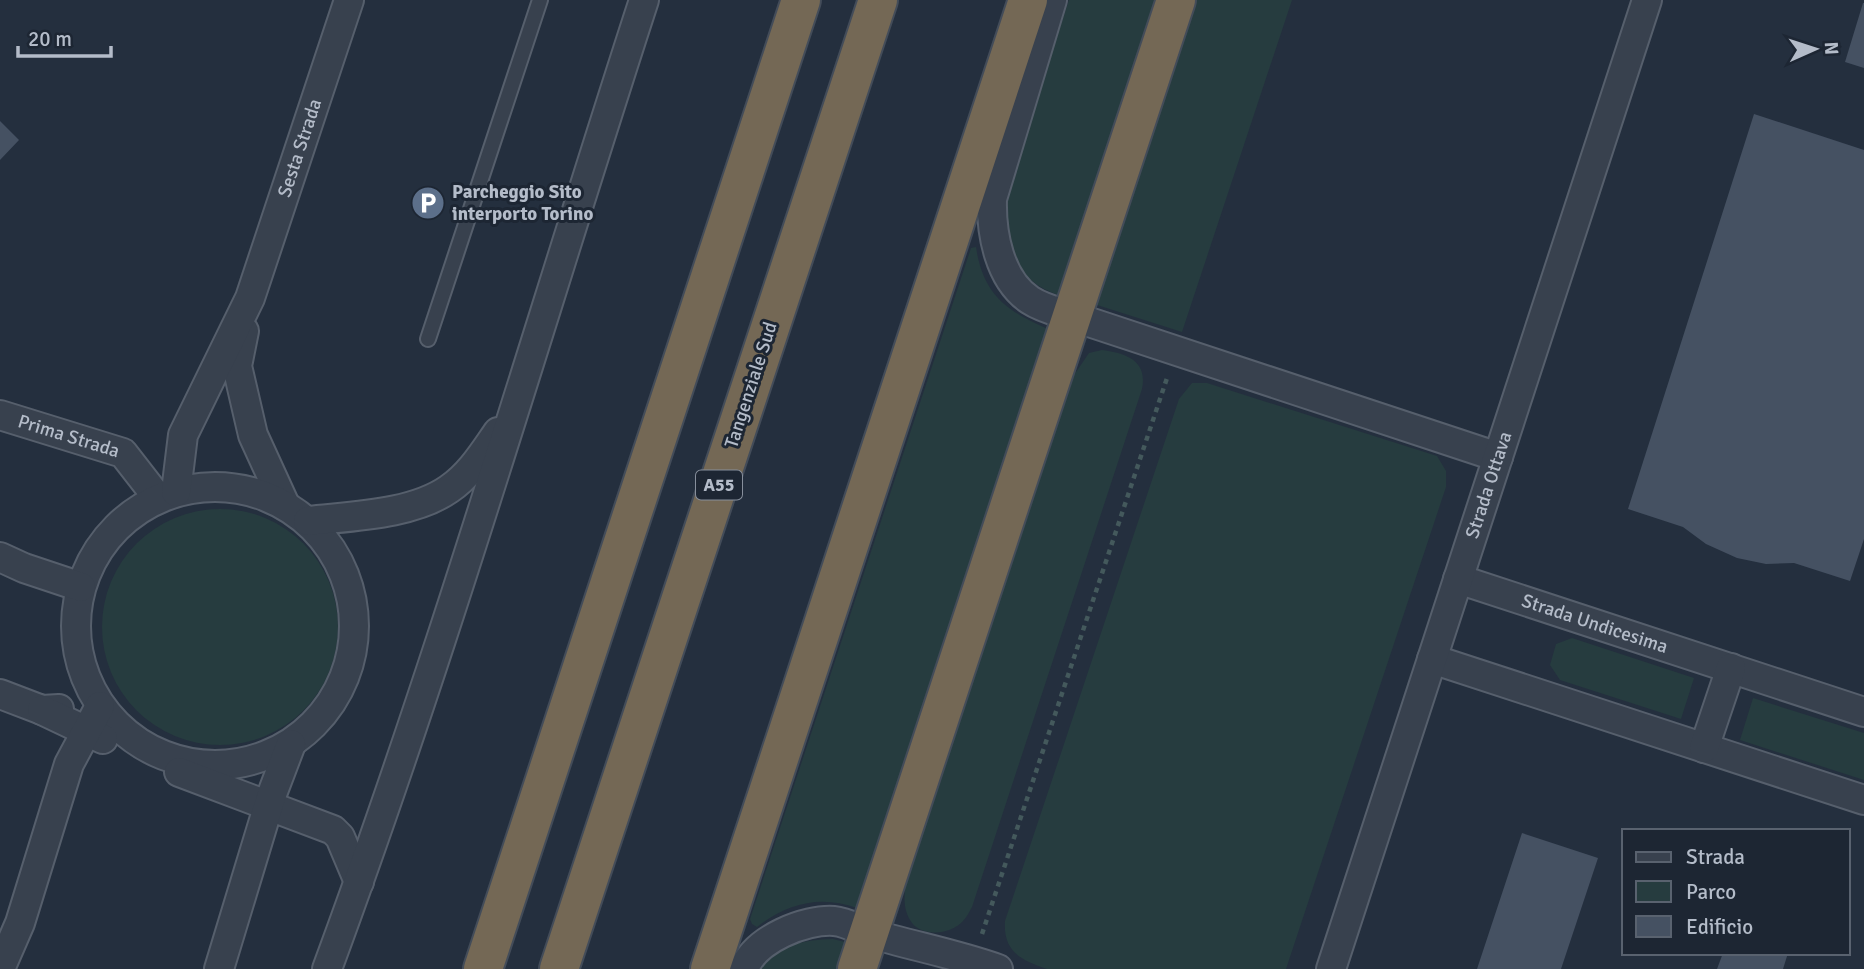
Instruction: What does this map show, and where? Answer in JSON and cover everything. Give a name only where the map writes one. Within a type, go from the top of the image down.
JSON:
[{"type":"highway","points":[[483,969],[801,0]]},
{"type":"highway","name":"Tangenziale Sud","points":[[559,969],[878,0]]},
{"type":"highway","points":[[710,969],[1028,0]]},
{"type":"highway","points":[[857,969],[1176,0]]},
{"type":"street","name":"Sesta Strada","points":[[296,513],[253,435],[237,366],[250,298],[349,0]]},
{"type":"street","points":[[327,969],[359,882],[517,404],[644,0]]},
{"type":"street","points":[[1052,0],[992,200],[991,225],[1003,265],[1013,284],[1029,299],[1071,316],[1498,457]]},
{"type":"street","name":"Strada Ottava","points":[[1331,969],[1647,0]]},
{"type":"street","name":"Sesta Strada","points":[[167,495],[183,435],[250,298]]},
{"type":"street","points":[[296,513],[373,513],[421,503],[449,489],[475,465],[517,404]]},
{"type":"street","name":"Prima Strada","points":[[0,415],[123,453],[167,495]]},
{"type":"street","points":[[125,734],[169,759],[194,765],[244,764],[268,756],[290,744],[323,716],[344,679],[355,637],[351,594],[335,554],[296,513],[250,491],[213,486],[167,495],[133,513],[110,534],[93,559],[81,587],[76,617],[77,649],[86,678],[100,706],[125,734],[163,764],[187,776]]},
{"type":"street","points":[[0,557],[81,587]]},
{"type":"street","name":"Strada Undicesima","points":[[1458,579],[1864,712]]},
{"type":"street","points":[[1432,659],[1864,800]]},
{"type":"street","points":[[1704,748],[1731,668]]},
{"type":"street","points":[[0,694],[43,710],[187,776],[333,830],[340,836],[359,882]]},
{"type":"street","points":[[43,710],[100,706]]},
{"type":"street","points":[[0,969],[20,923],[69,764],[100,706]]},
{"type":"street","points":[[219,969],[290,744]]},
{"type":"street","points":[[744,969],[760,948],[794,927],[816,921],[837,921],[869,933],[986,965]]},
{"type":"lane","points":[[428,339],[540,0]]},
{"type":"path","points":[[986,965],[1177,350]]},
{"type":"green space","points":[[1069,0],[1155,0],[1058,295],[1041,287],[1018,266],[1007,238],[1005,205],[1007,187]]},
{"type":"green space","points":[[1196,0],[1292,0],[1182,332],[1094,304]]},
{"type":"green space","points":[[976,247],[984,277],[999,299],[1020,315],[1048,329],[857,908],[830,902],[805,904],[780,912],[757,927],[750,919],[971,248]]},
{"type":"green space","points":[[1102,350],[1119,353],[1133,360],[1142,371],[1142,389],[972,907],[958,926],[944,932],[921,930],[910,920],[905,904],[905,888],[1074,375],[1089,353]]},
{"type":"green space","points":[[1192,383],[1207,383],[1437,456],[1446,471],[1446,487],[1286,969],[1047,969],[1016,953],[1007,940],[1005,921],[1179,399]]},
{"type":"green space","points":[[220,509],[243,511],[276,523],[295,536],[311,552],[324,571],[333,593],[338,627],[336,650],[324,683],[311,702],[295,718],[276,731],[254,740],[220,745],[197,743],[164,731],[145,718],[129,702],[116,683],[107,661],[102,627],[104,604],[116,571],[129,552],[145,536],[164,523],[186,514]]},
{"type":"green space","points":[[1572,638],[1694,678],[1681,719],[1560,680],[1550,665],[1556,644]]},
{"type":"green space","points":[[1753,698],[1864,733],[1864,780],[1740,740]]},
{"type":"green space","points":[[833,939],[849,943],[840,969],[760,969],[776,954],[793,945]]},
{"type":"building","points":[[1864,3],[1864,68],[1845,62]]},
{"type":"building","points":[[1754,114],[1864,150],[1864,539],[1850,581],[1794,563],[1766,564],[1737,558],[1706,544],[1683,527],[1628,509]]},
{"type":"building","points":[[0,121],[19,140],[0,160]]},
{"type":"building","points":[[1522,833],[1598,858],[1561,969],[1477,969]]},
{"type":"building","points":[[1722,955],[1787,955],[1783,969],[1717,969]]},
{"type":"place","name":"Parcheggio Sito interporto Torino","points":[[428,203]]}]
